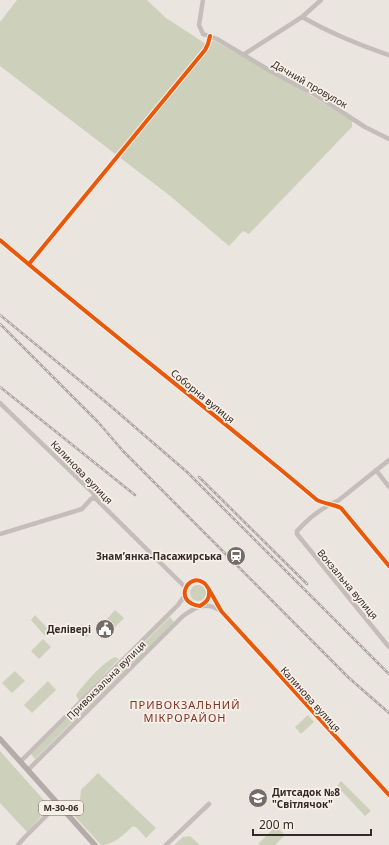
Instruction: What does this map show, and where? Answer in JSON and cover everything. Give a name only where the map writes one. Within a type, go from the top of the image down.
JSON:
[{"type":"main road","name":"М-30-06","points":[[0,738],[95,845]]},
{"type":"street","name":"Дачний провулок","points":[[204,0],[199,25],[203,34],[231,47],[314,94],[365,127],[389,139]]},
{"type":"street","points":[[243,55],[302,17],[321,0]]},
{"type":"street","points":[[302,17],[365,47],[389,55]]},
{"type":"street","points":[[28,264],[205,50],[210,36]]},
{"type":"street","name":"Соборна вулиця","points":[[0,240],[317,500],[341,508],[389,566]]},
{"type":"street","name":"Калинова вулиця","points":[[0,403],[93,493],[98,501],[186,588]]},
{"type":"street","points":[[330,504],[339,500],[389,460]]},
{"type":"street","points":[[376,470],[389,487]]},
{"type":"street","points":[[0,534],[82,509],[91,499],[94,498],[98,501]]},
{"type":"street","name":"Вокзальна вулиця","points":[[330,504],[310,517],[297,531],[299,538],[389,647]]},
{"type":"street","points":[[200,606],[207,601],[210,594],[209,590],[204,583],[200,581],[192,582],[186,588],[185,595],[187,601],[191,604],[200,606],[211,606],[222,612]]},
{"type":"street","name":"Калинова вулиця","points":[[209,590],[222,612],[389,795]]},
{"type":"street","name":"Привокзальна вулиця","points":[[20,762],[178,605],[185,595]]},
{"type":"street","name":"Привокзальна вулиця","points":[[28,770],[177,622],[189,611],[200,606]]},
{"type":"street","points":[[18,845],[58,804]]},
{"type":"street","points":[[166,845],[209,804]]},
{"type":"green space","points":[[17,0],[147,0],[166,18],[209,46],[213,40],[302,90],[352,121],[352,127],[249,234],[243,231],[229,246],[169,195],[0,66],[0,22]]},
{"type":"green space","points":[[195,585],[201,585],[206,590],[204,599],[201,601],[195,601],[190,596],[190,590]]},
{"type":"green space","points":[[115,610],[124,618],[114,628],[106,620]]},
{"type":"green space","points":[[35,615],[50,631],[45,636],[31,620]]},
{"type":"green space","points":[[170,617],[174,622],[35,759],[31,754]]},
{"type":"green space","points":[[82,624],[91,633],[85,638],[76,630]]},
{"type":"green space","points":[[43,639],[51,647],[39,659],[31,651]]},
{"type":"green space","points":[[115,657],[119,659],[79,701],[76,695],[84,685],[99,668]]},
{"type":"green space","points":[[15,671],[25,681],[12,693],[2,683]]},
{"type":"green space","points":[[48,681],[56,690],[32,713],[24,705]]},
{"type":"green space","points":[[308,715],[314,722],[301,734],[295,727]]},
{"type":"green space","points":[[0,751],[50,807],[27,832],[0,803]]},
{"type":"green space","points":[[98,773],[156,828],[146,838],[137,828],[133,826],[114,841],[106,845],[101,845],[70,811],[70,806],[80,800],[81,790]]},
{"type":"green space","points":[[341,781],[371,811],[365,816],[337,786]]},
{"type":"green space","points":[[276,826],[285,835],[275,845],[260,845],[259,843]]},
{"type":"green space","points":[[190,836],[200,845],[174,845],[183,837]]},
{"type":"railway","points":[[0,315],[107,403],[187,472],[389,674]]},
{"type":"railway","points":[[0,324],[98,422],[123,451],[349,678],[389,713]]},
{"type":"railway","points":[[0,387],[135,495]]},
{"type":"railway","points":[[199,477],[307,584]]},
{"type":"cycle path","points":[[29,264],[205,50],[210,36]]},
{"type":"cycle path","points":[[0,240],[317,500],[341,508],[389,566]]},
{"type":"cycle path","points":[[209,590],[209,595],[208,600],[200,606],[191,604],[185,594],[188,584],[193,581],[198,580],[204,583],[206,585],[210,592],[222,612],[389,795]]},
{"type":"place","name":"Знам’янка-Пасажирська","points":[[236,556]]},
{"type":"place","name":"Делівері","points":[[105,629]]},
{"type":"place","name":"Дитсадок №8 \"Світлячок\"","points":[[258,798]]},
{"type":"district","name":"ПРИВОКЗАЛЬНИЙ МІКРОРАЙОН","points":[[185,711]]}]
